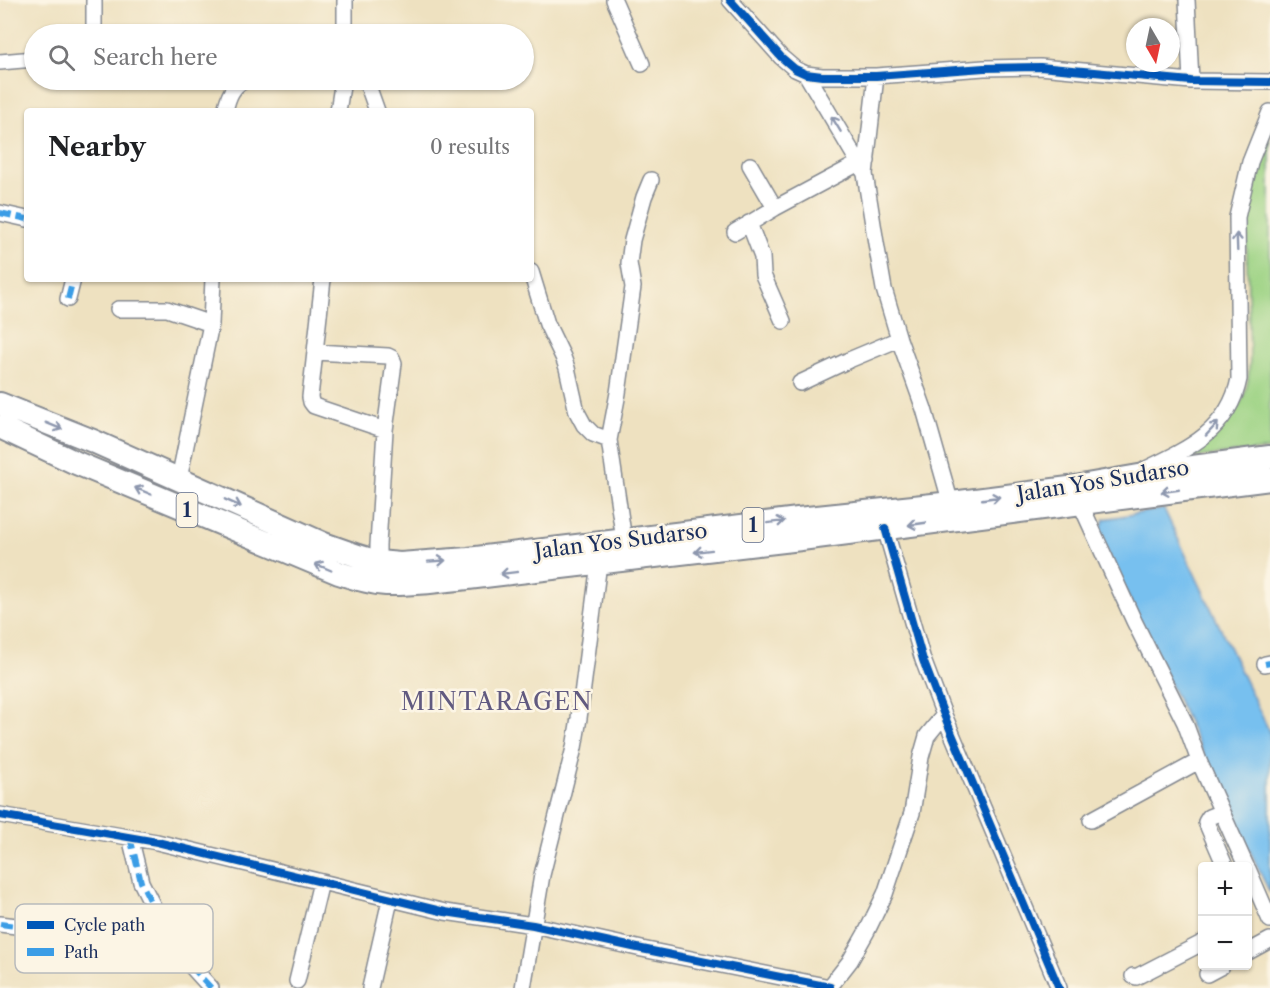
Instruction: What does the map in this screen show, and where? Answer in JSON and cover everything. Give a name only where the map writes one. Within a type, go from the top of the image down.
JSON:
[{"type":"highway","name":"Jalan Yos Sudarso","points":[[2,414],[74,462],[360,580],[400,564],[801,539],[885,528],[1059,489],[1185,468],[1270,457]]},
{"type":"highway","name":"Jalan Yos Sudarso","points":[[2,414],[93,441],[324,544],[358,556],[378,573]]},
{"type":"highway","name":"Jalan Yos Sudarso","points":[[598,553],[624,540],[798,519],[1080,503],[1270,479]]},
{"type":"street","points":[[94,0],[94,24]]},
{"type":"street","points":[[345,0],[345,24]]},
{"type":"street","points":[[614,0],[642,64]]},
{"type":"street","points":[[1186,0],[1191,81]]},
{"type":"street","points":[[737,3],[781,57],[795,69],[806,74],[876,76],[984,68],[1040,67],[1191,81],[1270,82]]},
{"type":"street","points":[[0,62],[24,60]]},
{"type":"street","points":[[806,74],[864,166]]},
{"type":"street","points":[[876,76],[864,166],[884,289],[924,409],[953,511]]},
{"type":"street","points":[[226,108],[232,90]]},
{"type":"street","points":[[338,108],[341,90]]},
{"type":"street","points":[[370,90],[376,108]]},
{"type":"street","points":[[1126,478],[1197,442],[1211,431],[1227,411],[1234,397],[1239,379],[1237,217],[1250,162],[1270,112]]},
{"type":"street","points":[[750,165],[776,208]]},
{"type":"street","points":[[735,232],[776,208],[864,166]]},
{"type":"street","points":[[624,540],[609,440],[633,287],[629,263],[632,240],[651,180]]},
{"type":"street","points":[[0,213],[24,218]]},
{"type":"street","points":[[748,224],[762,257],[763,275],[783,321]]},
{"type":"street","points":[[68,299],[72,282]]},
{"type":"street","points":[[179,479],[211,324],[213,282]]},
{"type":"street","points":[[323,282],[311,402],[314,406],[386,430]]},
{"type":"street","points":[[534,282],[547,324],[567,368],[577,412],[584,425],[593,434],[609,440]]},
{"type":"street","points":[[118,309],[167,309],[211,324]]},
{"type":"street","points":[[800,383],[899,339]]},
{"type":"street","points":[[315,352],[392,358],[378,545],[378,573]]},
{"type":"street","points":[[1080,503],[1134,621],[1185,723],[1199,761],[1244,862]]},
{"type":"street","points":[[885,528],[923,660],[944,716],[1059,988]]},
{"type":"street","points":[[523,988],[542,875],[574,748],[598,553]]},
{"type":"street","points":[[0,815],[157,842],[445,912],[533,925],[830,987],[850,961],[885,894],[912,813],[921,757],[927,736],[944,716]]},
{"type":"street","points":[[1091,820],[1199,761]]},
{"type":"street","points":[[1222,812],[1209,817],[1206,822],[1223,862]]},
{"type":"street","points":[[130,837],[141,882],[152,904]]},
{"type":"street","points":[[1252,879],[1270,920]]},
{"type":"street","points":[[297,981],[321,882]]},
{"type":"street","points":[[370,988],[390,900]]},
{"type":"street","points":[[0,924],[15,926]]},
{"type":"street","points":[[1252,950],[1270,940]]},
{"type":"street","points":[[1133,976],[1136,977],[1198,946]]},
{"type":"street","points":[[1207,974],[1214,970]]},
{"type":"street","points":[[197,973],[211,988]]},
{"type":"green space","points":[[1270,139],[1270,449],[1181,459],[1230,416],[1242,400],[1246,390],[1250,358],[1246,224],[1255,180]]},
{"type":"water","points":[[1164,509],[1270,733],[1270,893],[1099,536],[1104,519]]},
{"type":"marked path","points":[[0,213],[24,218]]},
{"type":"marked path","points":[[68,299],[72,282]]},
{"type":"marked path","points":[[1265,664],[1270,663]]},
{"type":"marked path","points":[[130,837],[141,882],[152,904]]},
{"type":"marked path","points":[[0,924],[15,926]]},
{"type":"marked path","points":[[197,973],[211,988]]},
{"type":"cycle path","points":[[730,0],[781,57],[795,69],[806,74],[876,76],[984,68],[1040,67],[1191,81],[1270,82]]},
{"type":"cycle path","points":[[885,528],[923,660],[1059,988]]},
{"type":"cycle path","points":[[0,815],[157,842],[445,912],[533,925],[830,987]]},
{"type":"district","name":"MINTARAGEN","points":[[497,702]]}]
